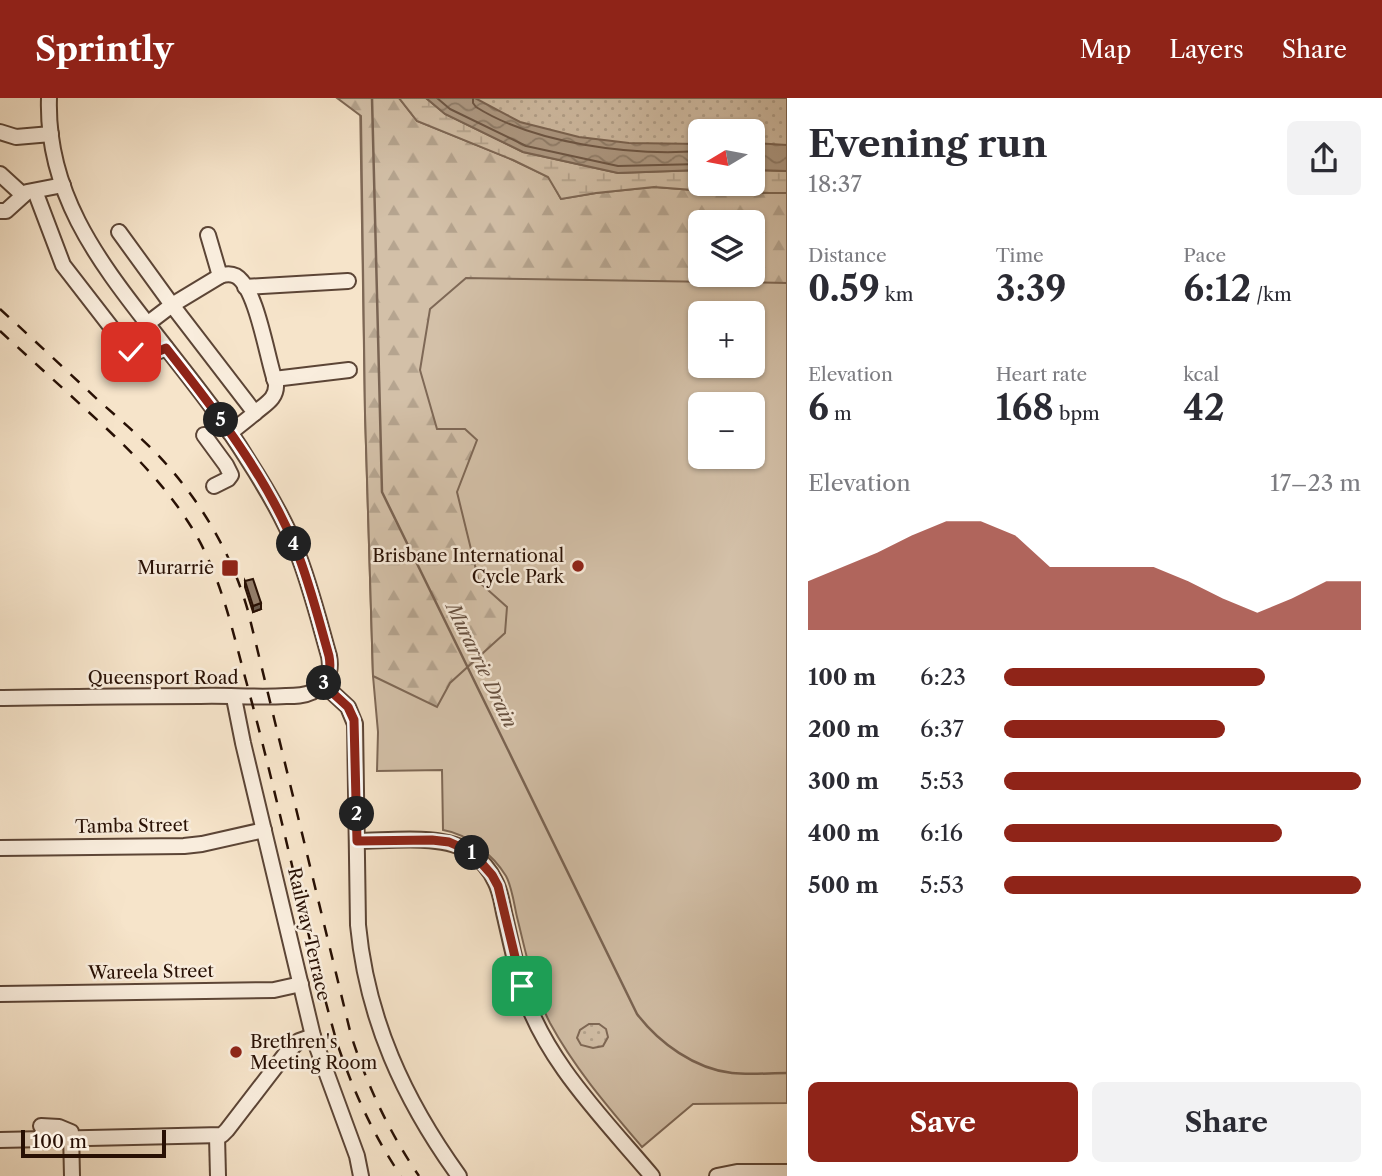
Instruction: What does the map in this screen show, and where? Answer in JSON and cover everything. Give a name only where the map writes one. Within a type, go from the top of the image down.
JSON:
[{"type":"street","points":[[49,98],[51,134],[63,185],[94,252],[230,433],[276,507],[303,565],[330,661],[329,673],[323,684],[348,707],[354,720],[359,941],[377,1017],[389,1055],[405,1091],[421,1121],[459,1176]]},
{"type":"street","points":[[0,132],[16,137],[51,134]]},
{"type":"street","points":[[0,174],[29,193],[63,265],[128,349],[145,355],[155,354],[166,348]]},
{"type":"street","points":[[0,211],[6,211],[29,193],[63,185]]},
{"type":"street","points":[[119,232],[255,413]]},
{"type":"street","points":[[208,234],[220,276]]},
{"type":"street","points":[[147,324],[172,305],[220,276],[233,274],[238,277],[253,300],[276,389],[274,398],[230,433]]},
{"type":"street","points":[[244,287],[348,281]]},
{"type":"street","points":[[274,379],[349,370]]},
{"type":"street","points":[[204,435],[231,475],[214,486]]},
{"type":"street","name":"Queensport Road","points":[[0,698],[200,695],[268,697],[303,695],[323,684]]},
{"type":"street","name":"Railway Terrace","points":[[234,698],[313,1036],[357,1157],[361,1176]]},
{"type":"street","name":"Tamba Street","points":[[0,848],[184,846],[264,830]]},
{"type":"street","points":[[357,841],[449,842],[471,852],[487,868],[498,886],[526,1001],[542,1035],[583,1094],[652,1176]]},
{"type":"street","name":"Wareela Street","points":[[0,994],[274,990],[301,984]]},
{"type":"street","points":[[0,1140],[222,1135],[287,1052],[299,1041],[313,1036]]},
{"type":"street","points":[[41,1126],[59,1127],[71,1132],[72,1176]]},
{"type":"street","points":[[217,1136],[218,1176]]},
{"type":"street","points":[[717,1176],[737,1172],[787,1172]]},
{"type":"green space","points":[[337,98],[399,98],[417,121],[549,177],[561,199],[654,187],[688,190],[688,196],[765,196],[765,193],[787,193],[787,283],[765,283],[765,210],[688,210],[688,281],[466,278],[430,309],[420,370],[437,429],[465,429],[477,440],[457,492],[479,582],[507,607],[505,633],[450,683],[437,707],[373,676],[365,413],[361,116]]},
{"type":"green space","name":"Brisbane International Cycle Park","points":[[360,98],[459,98],[688,158],[688,196],[765,196],[765,163],[787,164],[787,1103],[693,1104],[642,1147],[581,1072],[550,1023],[534,984],[506,876],[479,847],[462,836],[443,830],[442,770],[377,771],[378,732],[373,676]]},
{"type":"green space","points":[[399,98],[426,98],[445,114],[523,152],[618,173],[688,170],[688,190],[654,187],[561,199],[548,177],[417,121]]},
{"type":"green space","points":[[459,98],[787,98],[787,164],[765,163],[765,119],[688,119],[688,160],[557,144]]},
{"type":"green space","points":[[765,170],[787,171],[787,193],[765,193]]},
{"type":"green space","points":[[589,1024],[599,1024],[606,1029],[608,1037],[603,1046],[593,1048],[581,1045],[577,1038],[580,1030]]},
{"type":"water","points":[[426,98],[475,98],[520,122],[579,137],[629,143],[688,144],[688,170],[618,173],[523,152],[445,114]]},
{"type":"water","points":[[765,144],[787,145],[787,171],[765,170]]},
{"type":"building","points":[[253,579],[261,603],[253,606],[245,581]]},
{"type":"waterway","name":"Murarrie Drain","points":[[372,98],[382,492],[637,1014],[667,1044],[705,1066],[739,1074],[787,1073]]},
{"type":"railway","points":[[0,309],[170,468],[199,506],[222,546],[248,611],[351,1035],[380,1108],[419,1176]]},
{"type":"railway","points":[[0,331],[127,448],[181,511],[202,547],[219,586],[232,627],[337,1043],[364,1112],[401,1176]]},
{"type":"place","name":"Brisbane International Cycle Park","points":[[578,566]]},
{"type":"place","name":"Murarrie","points":[[230,568]]},
{"type":"place","name":"Brethren's Meeting Room","points":[[236,1052]]},
{"type":"route","points":[[131,352],[150,355],[166,348],[246,457],[286,525],[303,565],[329,656],[328,678],[323,684],[344,702],[354,720],[357,841],[449,842],[477,858],[498,886],[522,986]]}]
